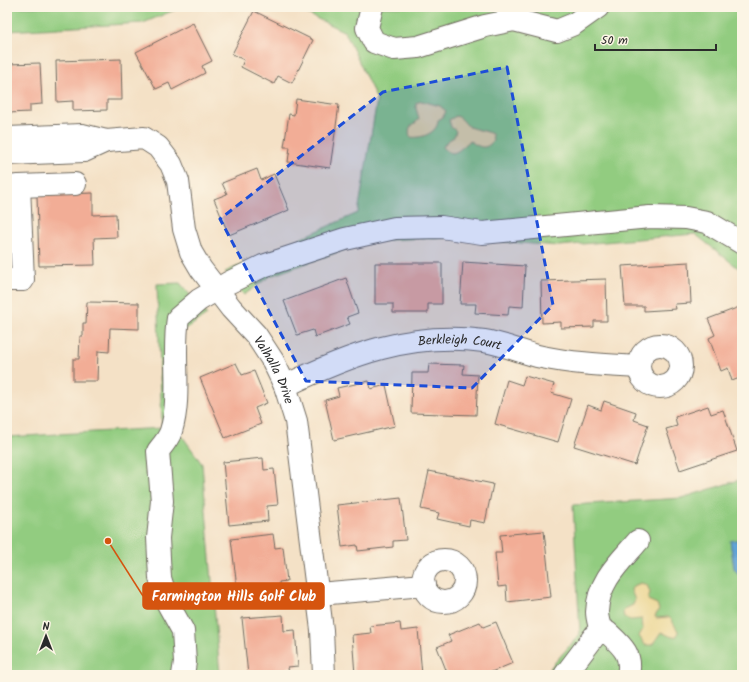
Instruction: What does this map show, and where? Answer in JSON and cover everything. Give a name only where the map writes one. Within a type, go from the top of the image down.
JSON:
[{"type":"street","points":[[372,7],[367,28],[374,42],[394,49],[418,47],[485,26],[514,20],[557,31],[574,24],[598,7]]},
{"type":"street","name":"Valhalla Drive","points":[[7,138],[82,135],[106,141],[144,138],[158,147],[171,164],[178,181],[184,229],[191,252],[200,269],[216,290],[256,335],[273,361],[285,386],[296,421],[322,630],[324,675]]},
{"type":"street","name":"Valhalla Drive","points":[[7,154],[84,151],[106,141]]},
{"type":"street","points":[[7,280],[23,280],[13,186],[75,184]]},
{"type":"street","points":[[183,675],[185,662],[183,631],[168,604],[160,578],[158,538],[162,501],[158,452],[171,433],[176,409],[175,339],[178,318],[199,300],[263,266],[345,239],[395,228],[440,227],[482,234],[650,217],[686,218],[707,222],[742,243]]},
{"type":"street","name":"Berkleigh Court","points":[[285,386],[361,353],[407,341],[442,339],[484,341],[541,357],[584,364],[639,367]]},
{"type":"street","points":[[601,633],[597,612],[602,586],[614,568],[638,541]]},
{"type":"street","points":[[318,594],[424,585]]},
{"type":"street","points":[[565,675],[596,634],[607,632],[625,648],[630,666],[628,675]]},
{"type":"highlighted area","points":[[507,67],[553,305],[472,388],[306,381],[220,219],[383,92]]},
{"type":"green space","points":[[7,7],[182,7],[143,23],[7,31]]},
{"type":"green space","points":[[293,7],[742,7],[742,271],[695,234],[559,246],[443,237],[369,241],[270,276],[244,295],[225,272],[358,213],[377,100],[345,32]]},
{"type":"green space","points":[[180,283],[207,315],[178,334],[178,430],[202,464],[220,675],[7,675],[7,437],[162,428],[157,284]]},
{"type":"green space","points":[[742,479],[742,675],[544,675],[580,634],[573,505],[682,498]]},
{"type":"sand","points":[[422,101],[440,106],[446,111],[443,117],[438,120],[437,125],[432,132],[424,136],[410,137],[409,130],[411,126],[419,119],[416,103]]},
{"type":"sand","points":[[456,116],[462,119],[469,127],[492,134],[493,141],[487,146],[482,147],[470,141],[457,152],[450,153],[447,151],[443,147],[447,141],[454,137],[456,131],[451,127],[449,120]]},
{"type":"sand","points":[[641,583],[647,585],[650,592],[648,600],[657,604],[659,610],[655,616],[656,618],[668,617],[671,619],[678,631],[677,636],[672,637],[661,632],[652,645],[645,645],[639,636],[643,629],[642,619],[630,620],[624,617],[623,612],[625,609],[633,605],[635,600],[631,590],[633,586]]},
{"type":"water","points":[[742,539],[742,579],[734,568],[730,541]]},
{"type":"building","points":[[254,11],[313,40],[292,83],[278,76],[274,84],[241,67],[244,60],[232,54]]},
{"type":"building","points":[[193,23],[212,61],[202,66],[205,73],[172,90],[169,83],[156,89],[136,52]]},
{"type":"building","points":[[121,59],[122,100],[107,100],[107,110],[73,111],[73,101],[57,102],[56,61]]},
{"type":"building","points":[[40,63],[42,104],[30,105],[30,112],[7,113],[7,64]]},
{"type":"building","points":[[296,99],[339,105],[330,168],[288,162],[290,147],[284,147],[289,114],[294,115]]},
{"type":"building","points":[[257,169],[261,180],[274,174],[289,210],[229,235],[214,199],[227,194],[222,183]]},
{"type":"building","points":[[93,193],[93,215],[116,214],[117,237],[94,238],[95,265],[39,266],[37,195]]},
{"type":"building","points":[[463,262],[525,266],[523,307],[509,306],[508,315],[475,313],[476,304],[460,304]]},
{"type":"building","points":[[689,262],[691,303],[675,304],[676,309],[644,311],[644,306],[625,306],[622,266]]},
{"type":"building","points":[[375,263],[442,263],[442,304],[428,304],[428,313],[393,313],[393,304],[375,304]]},
{"type":"building","points":[[346,278],[358,313],[347,317],[350,324],[315,337],[313,330],[297,335],[284,301]]},
{"type":"building","points":[[606,279],[607,321],[594,321],[594,327],[561,328],[561,322],[542,323],[541,281]]},
{"type":"building","points":[[87,302],[139,303],[139,329],[110,328],[109,352],[98,351],[97,381],[73,381],[73,359],[79,359],[80,336],[83,336],[83,323],[86,323]]},
{"type":"building","points":[[742,306],[742,377],[732,381],[728,368],[721,371],[709,338],[715,335],[708,319]]},
{"type":"building","points":[[236,363],[242,375],[254,371],[267,403],[255,408],[261,424],[225,438],[200,378]]},
{"type":"building","points":[[429,364],[464,365],[463,374],[478,375],[476,415],[411,413],[412,373],[428,373]]},
{"type":"building","points":[[525,376],[554,384],[551,393],[571,399],[558,442],[495,424],[507,380],[522,385]]},
{"type":"building","points":[[369,381],[371,389],[386,385],[395,426],[334,440],[325,400],[339,396],[337,388]]},
{"type":"building","points":[[604,401],[636,412],[634,420],[648,425],[635,465],[574,446],[588,405],[601,410]]},
{"type":"building","points":[[708,406],[711,414],[723,410],[737,451],[680,470],[666,429],[677,426],[675,417]]},
{"type":"building","points":[[263,458],[264,470],[274,469],[278,505],[267,506],[268,521],[229,525],[223,462]]},
{"type":"building","points":[[429,471],[493,484],[485,523],[470,520],[469,526],[437,519],[439,513],[421,509]]},
{"type":"building","points":[[401,498],[406,540],[393,541],[393,547],[358,551],[357,545],[342,547],[337,505]]},
{"type":"building","points":[[544,531],[551,597],[507,602],[506,586],[498,587],[495,553],[502,553],[500,535]]},
{"type":"building","points":[[273,534],[275,548],[283,547],[287,581],[279,582],[281,600],[239,604],[231,539]]},
{"type":"building","points":[[283,615],[284,631],[295,630],[298,666],[288,667],[289,675],[248,675],[242,618]]},
{"type":"building","points":[[480,622],[483,627],[496,622],[513,663],[484,675],[448,675],[437,647],[451,641],[448,635]]},
{"type":"building","points":[[400,623],[401,631],[418,629],[422,675],[355,675],[352,635],[371,633],[370,626]]},
{"type":"place","name":"Farmington Hills Golf Club","points":[[108,541]]}]
